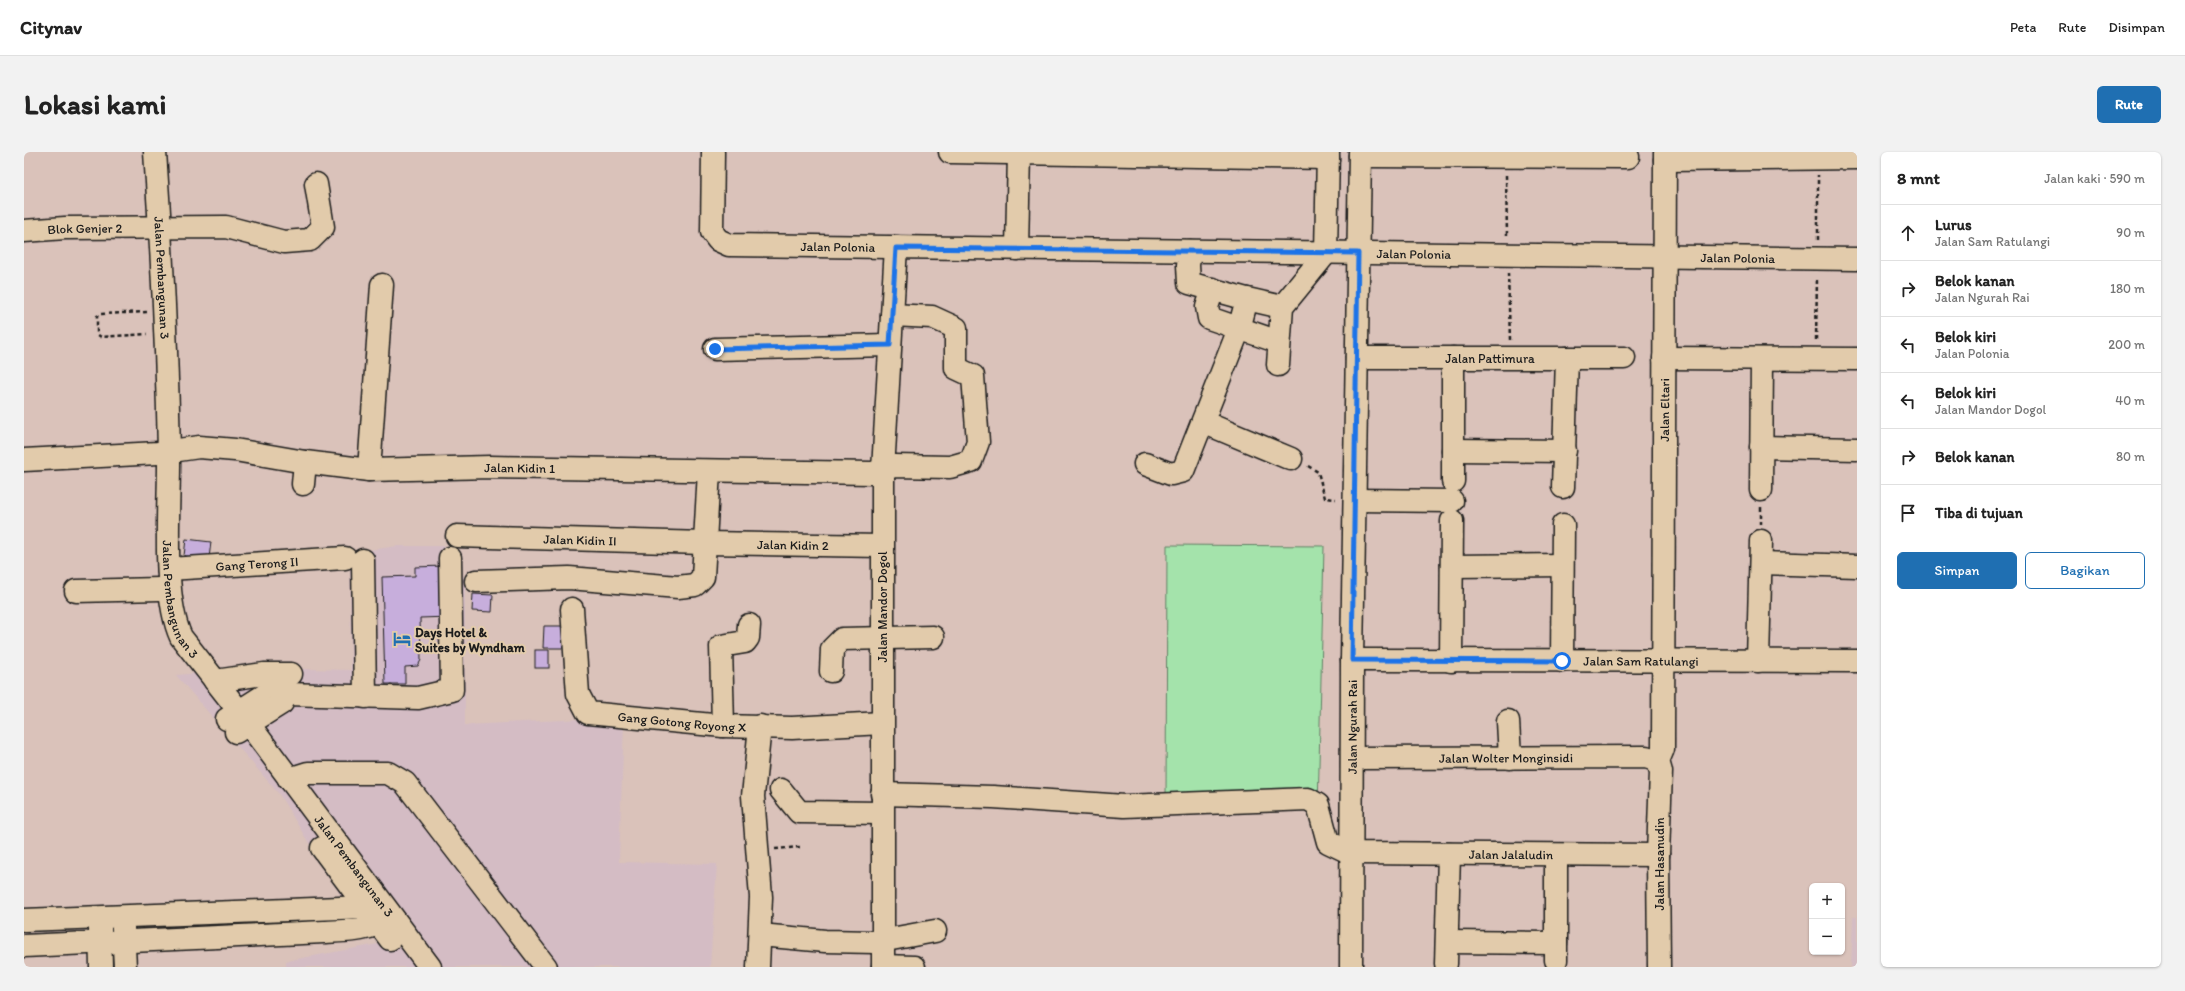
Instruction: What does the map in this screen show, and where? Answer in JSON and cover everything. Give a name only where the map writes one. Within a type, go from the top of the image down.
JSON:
[{"type":"street","name":"Jalan Pembangunan 3","points":[[140,152],[153,228],[169,569],[174,623],[181,637],[215,681],[238,722],[373,911],[411,967]]},
{"type":"street","name":"Jalan Pembangunan 3","points":[[155,152],[153,311],[164,452],[160,589],[163,626],[175,648],[289,779],[373,911],[430,967]]},
{"type":"street","name":"Jalan Polonia","points":[[714,152],[712,232],[718,240],[729,245],[1857,259]]},
{"type":"street","points":[[950,152],[1328,155],[1326,253],[1282,307],[1278,365]]},
{"type":"street","points":[[1017,249],[1019,153]]},
{"type":"street","points":[[1360,154],[1569,154],[1628,157]]},
{"type":"street","name":"Jalan Ngurah Rai","points":[[1351,967],[1358,852],[1353,758],[1352,660],[1347,500],[1357,358],[1360,154]]},
{"type":"street","points":[[1665,156],[1857,158]]},
{"type":"street","name":"Jalan Eltari","points":[[1658,762],[1663,749],[1662,661],[1665,156]]},
{"type":"street","name":"Blok Genjer 2","points":[[24,231],[64,228],[226,228],[284,242],[310,240],[322,228],[316,184]]},
{"type":"street","name":"Jalan Mandor Dogol","points":[[883,967],[883,470],[896,248]]},
{"type":"street","points":[[1190,251],[1188,265],[1190,283],[1282,307]]},
{"type":"street","points":[[369,470],[382,285]]},
{"type":"street","points":[[1213,289],[1207,308],[1209,318],[1279,342]]},
{"type":"street","points":[[1145,464],[1171,474],[1183,471],[1239,329],[1247,298]]},
{"type":"street","name":"Jalan Kidin 1","points":[[24,460],[164,452],[199,447],[235,450],[305,462],[369,470],[490,467],[873,473],[894,466],[950,467],[971,461],[978,442],[972,376],[956,368],[956,328],[932,317],[892,315]]},
{"type":"street","points":[[715,349],[890,345]]},
{"type":"street","name":"Jalan Pattimura","points":[[1357,358],[1624,358]]},
{"type":"street","points":[[1451,661],[1453,358]]},
{"type":"street","points":[[1563,487],[1567,358]]},
{"type":"street","points":[[1664,358],[1857,359]]},
{"type":"street","points":[[1761,490],[1762,359]]},
{"type":"street","points":[[1203,422],[1291,459]]},
{"type":"street","points":[[1761,447],[1857,449]]},
{"type":"street","points":[[1453,450],[1564,451]]},
{"type":"street","points":[[303,484],[305,462]]},
{"type":"street","points":[[476,581],[569,578],[678,587],[694,585],[703,577],[709,471]]},
{"type":"street","points":[[1347,500],[1452,501]]},
{"type":"street","points":[[1562,661],[1563,525]]},
{"type":"street","name":"Jalan Kidin II","points":[[457,536],[704,543]]},
{"type":"street","points":[[1758,661],[1761,541]]},
{"type":"street","name":"Jalan Kidin 2","points":[[704,543],[882,546]]},
{"type":"street","points":[[215,681],[264,674],[289,684],[365,697],[418,698],[452,690],[450,558]]},
{"type":"street","name":"Gang Terong II","points":[[169,569],[354,559],[365,697]]},
{"type":"street","points":[[1761,563],[1857,566]]},
{"type":"street","points":[[1452,566],[1562,565]]},
{"type":"street","points":[[76,591],[160,589]]},
{"type":"street","name":"Gang Gotong Royong X","points":[[572,609],[578,694],[588,713],[722,726],[792,728],[882,722]]},
{"type":"street","points":[[722,726],[721,646],[745,642],[748,638],[749,624]]},
{"type":"street","points":[[831,672],[832,649],[842,639],[933,637]]},
{"type":"street","name":"Jalan Sam Ratulangi","points":[[1352,660],[1857,661]]},
{"type":"street","points":[[238,722],[274,689],[289,684]]},
{"type":"street","points":[[1508,721],[1510,758]]},
{"type":"street","points":[[758,967],[761,897],[753,796],[760,726]]},
{"type":"street","name":"Jalan Wolter Monginsidi","points":[[1353,758],[1646,757],[1658,762]]},
{"type":"street","name":"Jalan Hasanudin","points":[[1658,762],[1660,772],[1658,855],[1659,967]]},
{"type":"street","points":[[289,779],[308,773],[388,773],[405,782],[546,967]]},
{"type":"street","points":[[781,790],[799,812],[882,803],[993,797],[1124,806],[1308,799],[1318,805],[1328,842],[1358,852]]},
{"type":"street","name":"Jalan Jalaludin","points":[[1358,852],[1658,855]]},
{"type":"street","points":[[1446,964],[1449,854]]},
{"type":"street","points":[[1447,942],[1556,951],[1556,855]]},
{"type":"street","points":[[24,920],[373,911]]},
{"type":"street","points":[[24,946],[100,944],[353,930],[373,911]]},
{"type":"street","points":[[123,917],[124,967]]},
{"type":"street","points":[[100,918],[101,967]]},
{"type":"street","points":[[760,935],[825,941],[875,942],[883,939],[935,931]]},
{"type":"street","points":[[883,967],[914,967]]},
{"type":"path","points":[[153,311],[101,314],[97,316],[97,334],[101,337],[154,334]]},
{"type":"path","points":[[1291,459],[1316,469],[1324,497],[1327,499],[1347,500]]},
{"type":"path","points":[[1761,490],[1761,541]]},
{"type":"path","points":[[757,851],[800,847]]},
{"type":"shaded area","points":[[397,546],[444,546],[465,579],[465,725],[602,718],[624,721],[619,862],[717,864],[710,967],[286,967],[286,961],[378,944],[343,899],[279,794],[176,675],[261,668],[351,670],[350,553]]},
{"type":"shaded area","points":[[1853,917],[1857,917],[1857,967],[1851,967]]},
{"type":"green space","points":[[1167,545],[1324,546],[1318,811],[1166,804]]},
{"type":"building","points":[[186,539],[211,542],[209,558],[184,556]]},
{"type":"building","name":"Days Hotel & Suites by Wyndham","points":[[443,566],[449,617],[420,618],[421,660],[418,666],[405,667],[405,684],[385,684],[382,577],[415,576],[415,567]]},
{"type":"building","points":[[473,594],[493,595],[492,612],[472,611]]},
{"type":"building","points":[[544,626],[566,626],[566,648],[543,648]]},
{"type":"building","points":[[535,650],[549,650],[549,668],[535,668]]},
{"type":"place","name":"Days Hotel & Suites by Wyndham","points":[[402,639]]},
{"type":"route","points":[[715,349],[890,345],[896,248],[1358,253],[1352,660],[1562,661]]}]
